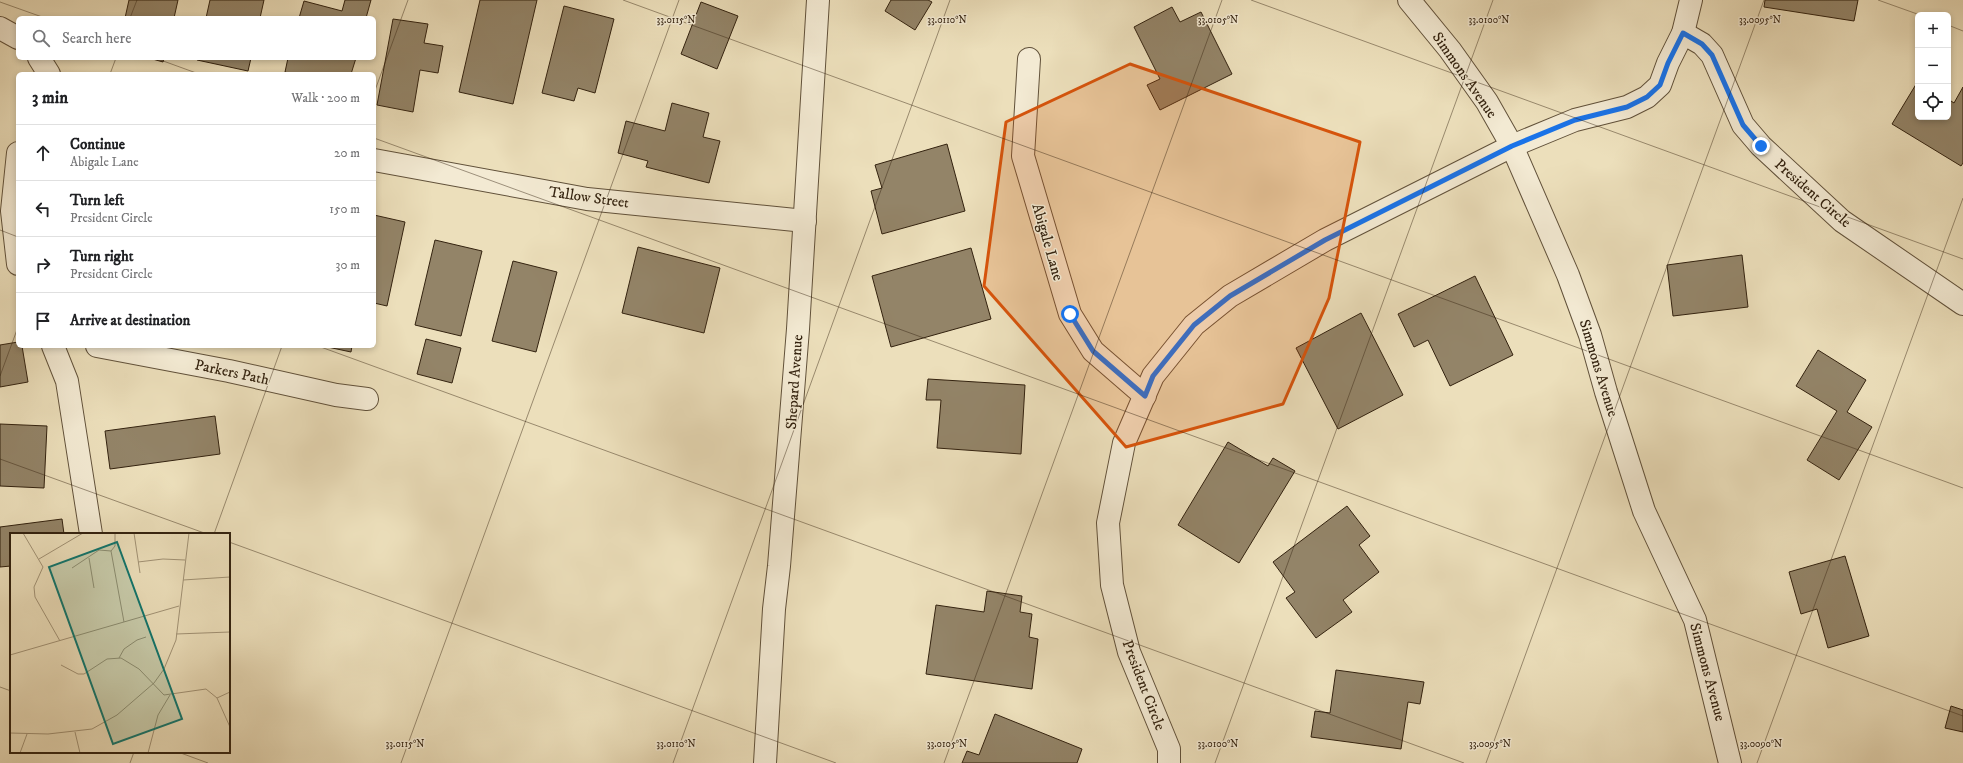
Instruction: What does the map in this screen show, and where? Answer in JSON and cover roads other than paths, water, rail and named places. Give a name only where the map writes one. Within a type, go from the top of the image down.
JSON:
[{"type":"street","name":"Shepard Avenue","points":[[765,763],[774,609],[790,441],[818,0]]},
{"type":"street","name":"Simmons Avenue","points":[[1409,0],[1450,50],[1487,102],[1512,146],[1577,297],[1644,511],[1695,620],[1726,740],[1730,763]]},
{"type":"street","name":"President Circle","points":[[1169,763],[1169,749],[1128,652],[1112,585],[1108,523],[1124,443],[1153,376],[1194,325],[1230,296],[1325,240],[1512,146],[1575,120],[1627,107],[1647,97],[1660,85],[1668,63],[1683,33],[1691,0]]},
{"type":"street","points":[[0,28],[16,37]]},
{"type":"street","name":"President Circle","points":[[1683,33],[1702,44],[1712,55],[1743,125],[1761,146],[1842,221],[1963,304]]},
{"type":"street","name":"Abigale Lane","points":[[1029,59],[1023,156],[1070,314],[1093,351],[1145,396]]},
{"type":"street","points":[[40,60],[49,72]]},
{"type":"street","name":"Tallow Street","points":[[376,160],[587,199],[805,221]]},
{"type":"street","points":[[16,172],[12,211],[16,246]]},
{"type":"street","points":[[54,348],[66,381],[91,533]]},
{"type":"street","name":"Parkers Path","points":[[108,348],[230,371],[336,395],[367,399]]}]
